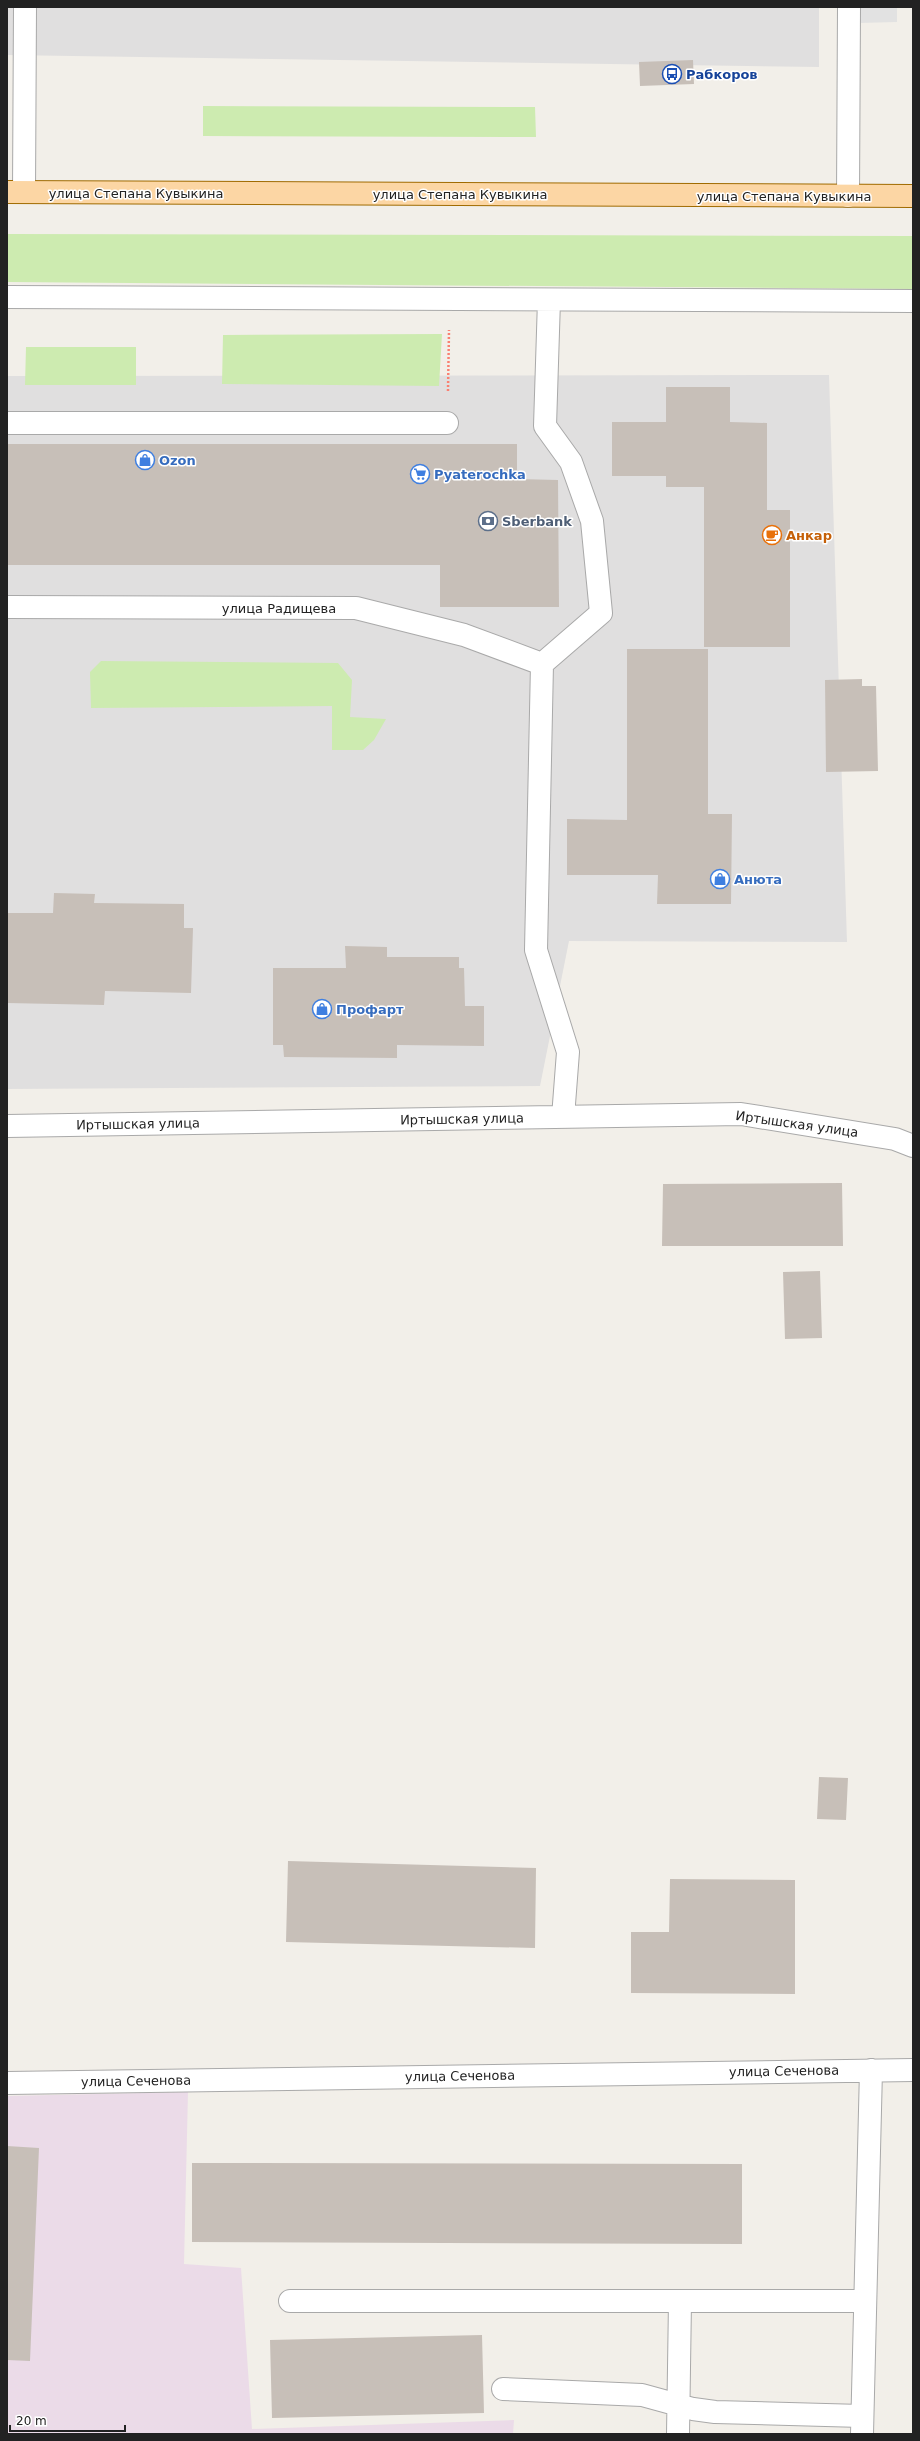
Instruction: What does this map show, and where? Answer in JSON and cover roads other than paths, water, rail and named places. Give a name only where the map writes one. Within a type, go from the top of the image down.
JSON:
[{"type":"main road","name":"улица Степана Кувыкина","points":[[15,192],[913,196]]},
{"type":"street","points":[[15,192],[25,7]]},
{"type":"street","points":[[848,196],[849,7]]},
{"type":"street","points":[[7,297],[913,301]]},
{"type":"street","points":[[549,300],[545,426],[571,462],[592,521],[601,613],[542,664],[536,950],[568,1052],[563,1117]]},
{"type":"street","points":[[7,423],[447,423]]},
{"type":"street","name":"улица Радищева","points":[[7,607],[356,608],[464,635],[542,664]]},
{"type":"street","name":"Иртышская улица","points":[[7,1126],[741,1114],[895,1139],[913,1146]]},
{"type":"street","points":[[503,2389],[642,2395],[693,2409],[715,2412],[862,2425],[871,2070]]},
{"type":"street","name":"улица Сеченова","points":[[7,2083],[913,2070]]},
{"type":"street","points":[[290,2301],[865,2301]]},
{"type":"street","points":[[678,2434],[680,2301]]},
{"type":"place","name":"Рабкоров","points":[[672,74]]},
{"type":"place","name":"Ozon","points":[[145,460]]},
{"type":"place","name":"Pyaterochka","points":[[420,474]]},
{"type":"place","name":"Sberbank","points":[[488,521]]},
{"type":"place","name":"Анкар","points":[[772,535]]},
{"type":"place","name":"Анюта","points":[[720,879]]},
{"type":"place","name":"Профарт","points":[[322,1009]]}]
